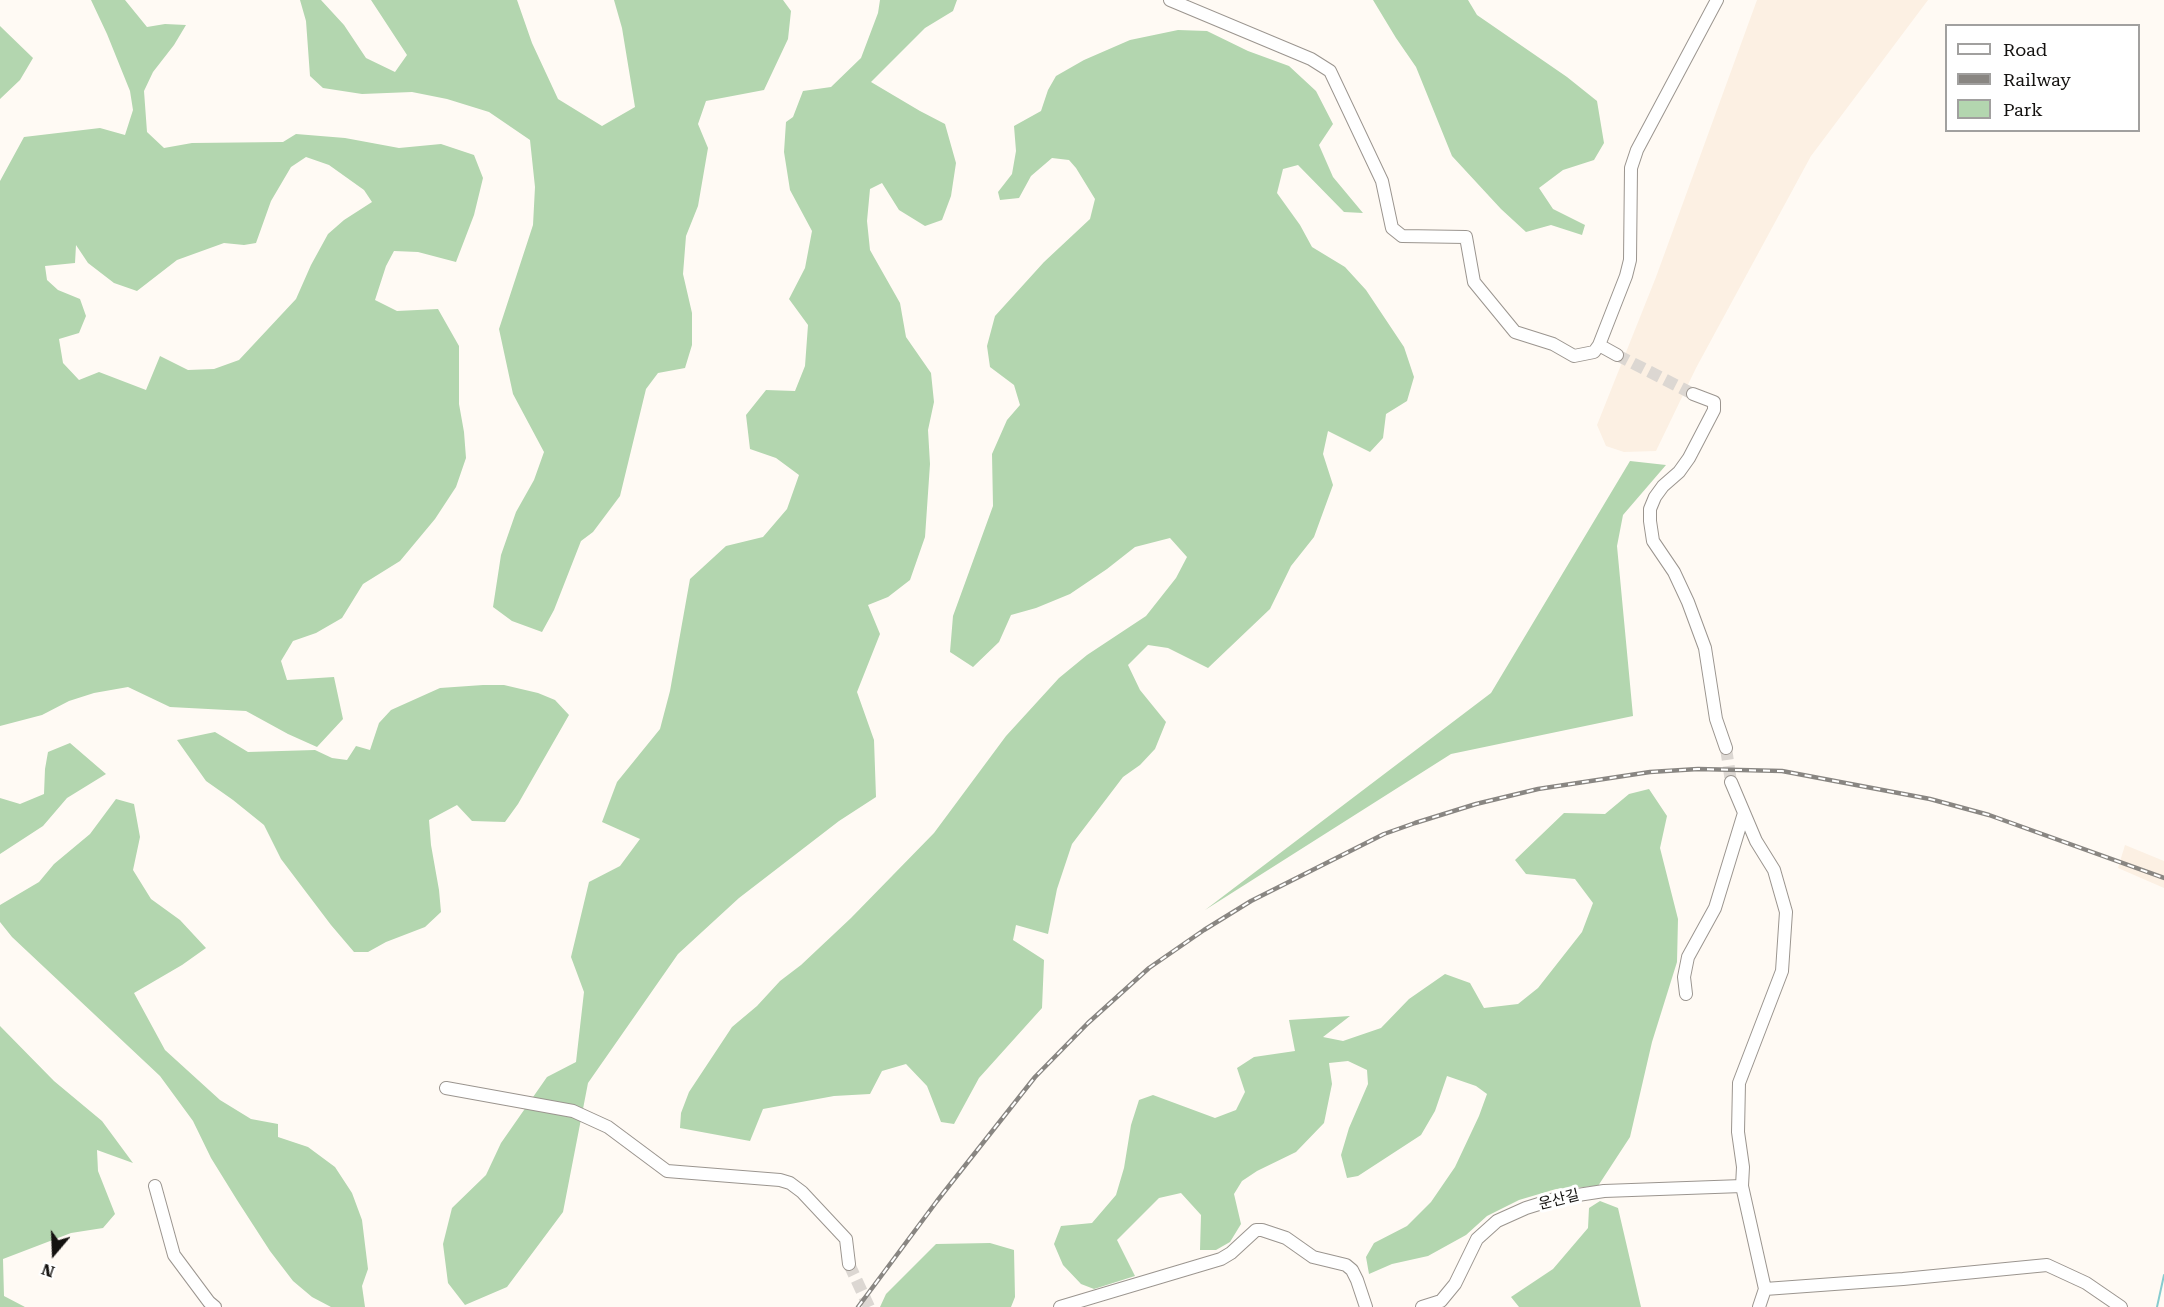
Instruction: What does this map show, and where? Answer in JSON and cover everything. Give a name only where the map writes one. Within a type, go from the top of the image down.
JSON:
[{"type":"street","points":[[1170,0],[1311,59],[1330,71],[1382,181],[1392,228],[1402,236],[1466,237],[1474,282],[1515,332],[1553,344],[1574,356],[1594,352],[1599,345],[1630,260],[1630,168],[1637,150],[1717,0]]},
{"type":"street","points":[[1599,345],[1617,355]]},
{"type":"street","points":[[1693,394],[1714,402],[1714,410],[1689,458],[1679,472],[1654,497],[1650,509],[1650,521],[1653,541],[1674,572],[1705,648],[1716,719],[1726,748]]},
{"type":"street","points":[[1731,782],[1756,841],[1774,870],[1786,912],[1782,971],[1739,1083],[1738,1132],[1743,1167],[1742,1186],[1765,1289],[1759,1307]]},
{"type":"street","points":[[1686,994],[1684,977],[1688,957],[1715,908],[1744,813]]},
{"type":"street","points":[[446,1088],[573,1111],[608,1127],[667,1171],[780,1180],[790,1183],[802,1192],[846,1239],[849,1264]]},
{"type":"street","points":[[155,1186],[174,1255],[215,1307]]},
{"type":"street","name":"운산길","points":[[1422,1307],[1440,1301],[1455,1284],[1477,1239],[1497,1221],[1526,1208],[1558,1198],[1604,1191],[1742,1186]]},
{"type":"street","points":[[1060,1307],[1221,1259],[1256,1230],[1262,1230],[1286,1238],[1306,1254],[1346,1265],[1352,1270],[1357,1280],[1366,1307]]},
{"type":"street","points":[[1765,1289],[1903,1280],[2047,1265],[2086,1283],[2121,1307]]},
{"type":"shaded area","points":[[1757,0],[1928,0],[1811,156],[1696,368],[1656,451],[1624,452],[1606,446],[1597,425],[1656,277]]},
{"type":"shaded area","points":[[2125,845],[2164,861],[2164,888],[2118,868]]},
{"type":"green space","points":[[91,0],[125,0],[147,27],[165,24],[186,25],[153,72],[144,91],[147,132],[164,148],[192,143],[283,142],[296,134],[345,138],[399,148],[441,144],[474,155],[483,178],[474,215],[456,262],[418,252],[394,251],[386,266],[375,300],[397,311],[438,309],[459,346],[459,404],[466,458],[456,487],[435,519],[400,561],[363,584],[342,618],[316,633],[293,641],[281,661],[287,680],[334,677],[343,719],[317,747],[246,711],[170,707],[128,687],[94,693],[69,701],[42,715],[0,726],[0,181],[24,137],[100,128],[125,135],[133,110],[130,91]],"holes":[[[306,157],[329,165],[364,190],[372,202],[344,220],[328,234],[296,299],[239,360],[214,369],[188,370],[160,356],[146,390],[99,372],[79,380],[63,363],[59,339],[79,333],[86,316],[80,299],[58,290],[47,280],[45,266],[75,263],[76,245],[88,263],[114,283],[137,291],[177,260],[224,243],[244,245],[256,243],[271,201],[291,167]]]},
{"type":"green space","points":[[300,0],[321,0],[344,25],[366,58],[395,72],[407,55],[371,0],[517,0],[532,43],[558,99],[602,126],[635,107],[622,28],[614,0],[783,0],[791,11],[788,39],[764,90],[706,101],[698,124],[708,148],[698,206],[686,236],[683,274],[692,313],[692,345],[685,368],[658,373],[646,389],[620,496],[593,532],[581,541],[554,610],[542,632],[512,621],[493,607],[501,555],[516,512],[534,480],[544,452],[513,394],[499,329],[533,225],[535,187],[530,140],[489,112],[447,99],[412,92],[362,94],[323,88],[310,76],[306,21]]},
{"type":"green space","points":[[880,0],[957,0],[953,11],[925,28],[871,82],[945,124],[956,163],[951,196],[942,220],[925,226],[899,210],[882,183],[870,189],[867,221],[870,250],[900,303],[906,337],[931,373],[934,402],[928,430],[930,464],[925,537],[910,580],[888,597],[868,605],[880,634],[857,692],[874,740],[876,797],[839,821],[739,898],[678,954],[588,1083],[563,1212],[507,1287],[465,1305],[448,1283],[443,1244],[452,1208],[486,1175],[501,1143],[547,1077],[576,1062],[584,992],[571,957],[589,882],[620,866],[640,839],[602,822],[617,782],[660,729],[670,691],[690,579],[726,546],[763,537],[787,509],[799,475],[776,458],[750,449],[746,415],[766,390],[795,391],[805,366],[808,325],[789,299],[805,268],[812,231],[790,190],[784,152],[786,122],[793,117],[803,91],[831,87],[861,58],[878,13]]},
{"type":"green space","points":[[1373,0],[1468,0],[1477,15],[1567,77],[1597,101],[1604,143],[1594,160],[1563,170],[1539,188],[1553,209],[1585,225],[1582,235],[1551,225],[1526,232],[1501,209],[1452,156],[1416,67]]},
{"type":"green space","points":[[0,26],[33,58],[20,80],[0,99]]},
{"type":"green space","points":[[1178,30],[1207,31],[1248,51],[1289,66],[1316,91],[1333,124],[1319,145],[1333,177],[1363,213],[1344,212],[1298,165],[1283,169],[1277,193],[1300,225],[1312,247],[1345,267],[1366,290],[1404,347],[1414,377],[1407,401],[1386,414],[1383,438],[1370,452],[1328,431],[1323,454],[1333,485],[1314,537],[1291,566],[1270,609],[1208,668],[1168,648],[1148,645],[1128,665],[1140,690],[1166,722],[1155,749],[1140,765],[1123,777],[1072,844],[1057,889],[1048,934],[1016,925],[1013,940],[1044,960],[1042,1008],[979,1078],[954,1124],[941,1122],[927,1086],[906,1064],[882,1071],[870,1094],[834,1096],[763,1109],[750,1141],[680,1128],[681,1113],[689,1092],[732,1027],[851,918],[934,833],[1006,736],[1059,678],[1087,655],[1146,616],[1176,578],[1187,557],[1170,538],[1135,547],[1070,594],[1011,615],[999,642],[973,667],[950,652],[953,616],[993,506],[992,454],[1007,420],[1020,405],[1014,385],[990,367],[987,346],[995,316],[1044,262],[1090,219],[1095,199],[1069,160],[1052,158],[1031,176],[1019,198],[1000,200],[998,192],[1012,174],[1016,151],[1014,126],[1041,111],[1048,90],[1056,76],[1084,60],[1130,40]]},
{"type":"green space","points":[[1630,461],[1666,465],[1623,515],[1617,546],[1633,716],[1451,754],[1205,910],[1491,693]]},
{"type":"green space","points":[[504,685],[538,693],[555,700],[569,715],[518,804],[505,822],[472,821],[457,805],[429,820],[441,912],[425,927],[386,942],[368,952],[354,952],[281,859],[264,825],[206,781],[177,740],[215,732],[248,752],[315,750],[332,758],[347,760],[356,746],[370,750],[379,723],[391,710],[440,688]]},
{"type":"green space","points":[[70,743],[106,774],[67,798],[43,826],[0,854],[0,798],[20,804],[44,794],[48,752]]},
{"type":"green space","points":[[1649,789],[1667,816],[1660,848],[1678,919],[1677,962],[1652,1042],[1630,1137],[1598,1186],[1556,1189],[1519,1200],[1487,1216],[1466,1235],[1428,1256],[1392,1264],[1369,1274],[1366,1257],[1374,1243],[1407,1226],[1431,1202],[1455,1167],[1487,1094],[1476,1086],[1447,1076],[1435,1111],[1421,1135],[1358,1176],[1347,1178],[1341,1155],[1349,1128],[1368,1084],[1367,1070],[1348,1061],[1329,1063],[1332,1084],[1324,1123],[1296,1152],[1242,1181],[1234,1194],[1241,1224],[1230,1242],[1216,1250],[1200,1250],[1201,1215],[1181,1193],[1159,1198],[1117,1240],[1135,1276],[1094,1289],[1081,1284],[1063,1265],[1054,1244],[1061,1226],[1092,1223],[1116,1195],[1124,1168],[1131,1125],[1139,1100],[1153,1095],[1215,1118],[1236,1110],[1245,1092],[1237,1068],[1254,1057],[1295,1051],[1289,1020],[1350,1016],[1323,1037],[1343,1041],[1381,1028],[1409,999],[1445,974],[1470,983],[1484,1008],[1518,1004],[1538,988],[1582,932],[1593,903],[1575,879],[1526,874],[1515,860],[1564,813],[1605,814],[1629,794]]},
{"type":"green space","points":[[116,799],[134,804],[140,837],[133,870],[151,899],[180,920],[206,948],[134,993],[165,1050],[220,1100],[251,1119],[278,1124],[278,1137],[308,1147],[335,1167],[352,1193],[362,1220],[368,1269],[362,1286],[365,1307],[331,1307],[312,1297],[293,1281],[270,1251],[237,1200],[211,1158],[193,1121],[160,1076],[12,937],[0,922],[0,905],[39,882],[54,864],[90,834]]},
{"type":"green space","points":[[0,1026],[54,1081],[102,1121],[133,1163],[97,1150],[98,1171],[115,1214],[103,1228],[71,1233],[3,1259],[4,1296],[25,1307],[0,1307]]},
{"type":"green space","points":[[1600,1201],[1618,1208],[1641,1307],[1519,1307],[1511,1297],[1553,1269],[1588,1228],[1589,1208]]},
{"type":"green space","points":[[990,1243],[1014,1250],[1015,1297],[1011,1307],[880,1307],[886,1294],[936,1244]]},
{"type":"waterway","points":[[2157,1307],[2164,1275]]},
{"type":"tunnel","points":[[1617,355],[1693,394]]},
{"type":"tunnel","points":[[1726,748],[1731,782]]},
{"type":"tunnel","points":[[849,1264],[869,1307]]},
{"type":"railway","points":[[858,1307],[937,1201],[1035,1077],[1088,1023],[1149,968],[1251,901],[1384,834],[1415,823],[1476,804],[1538,789],[1650,772],[1698,769],[1782,771],[1930,799],[1989,815],[2164,878]]}]
